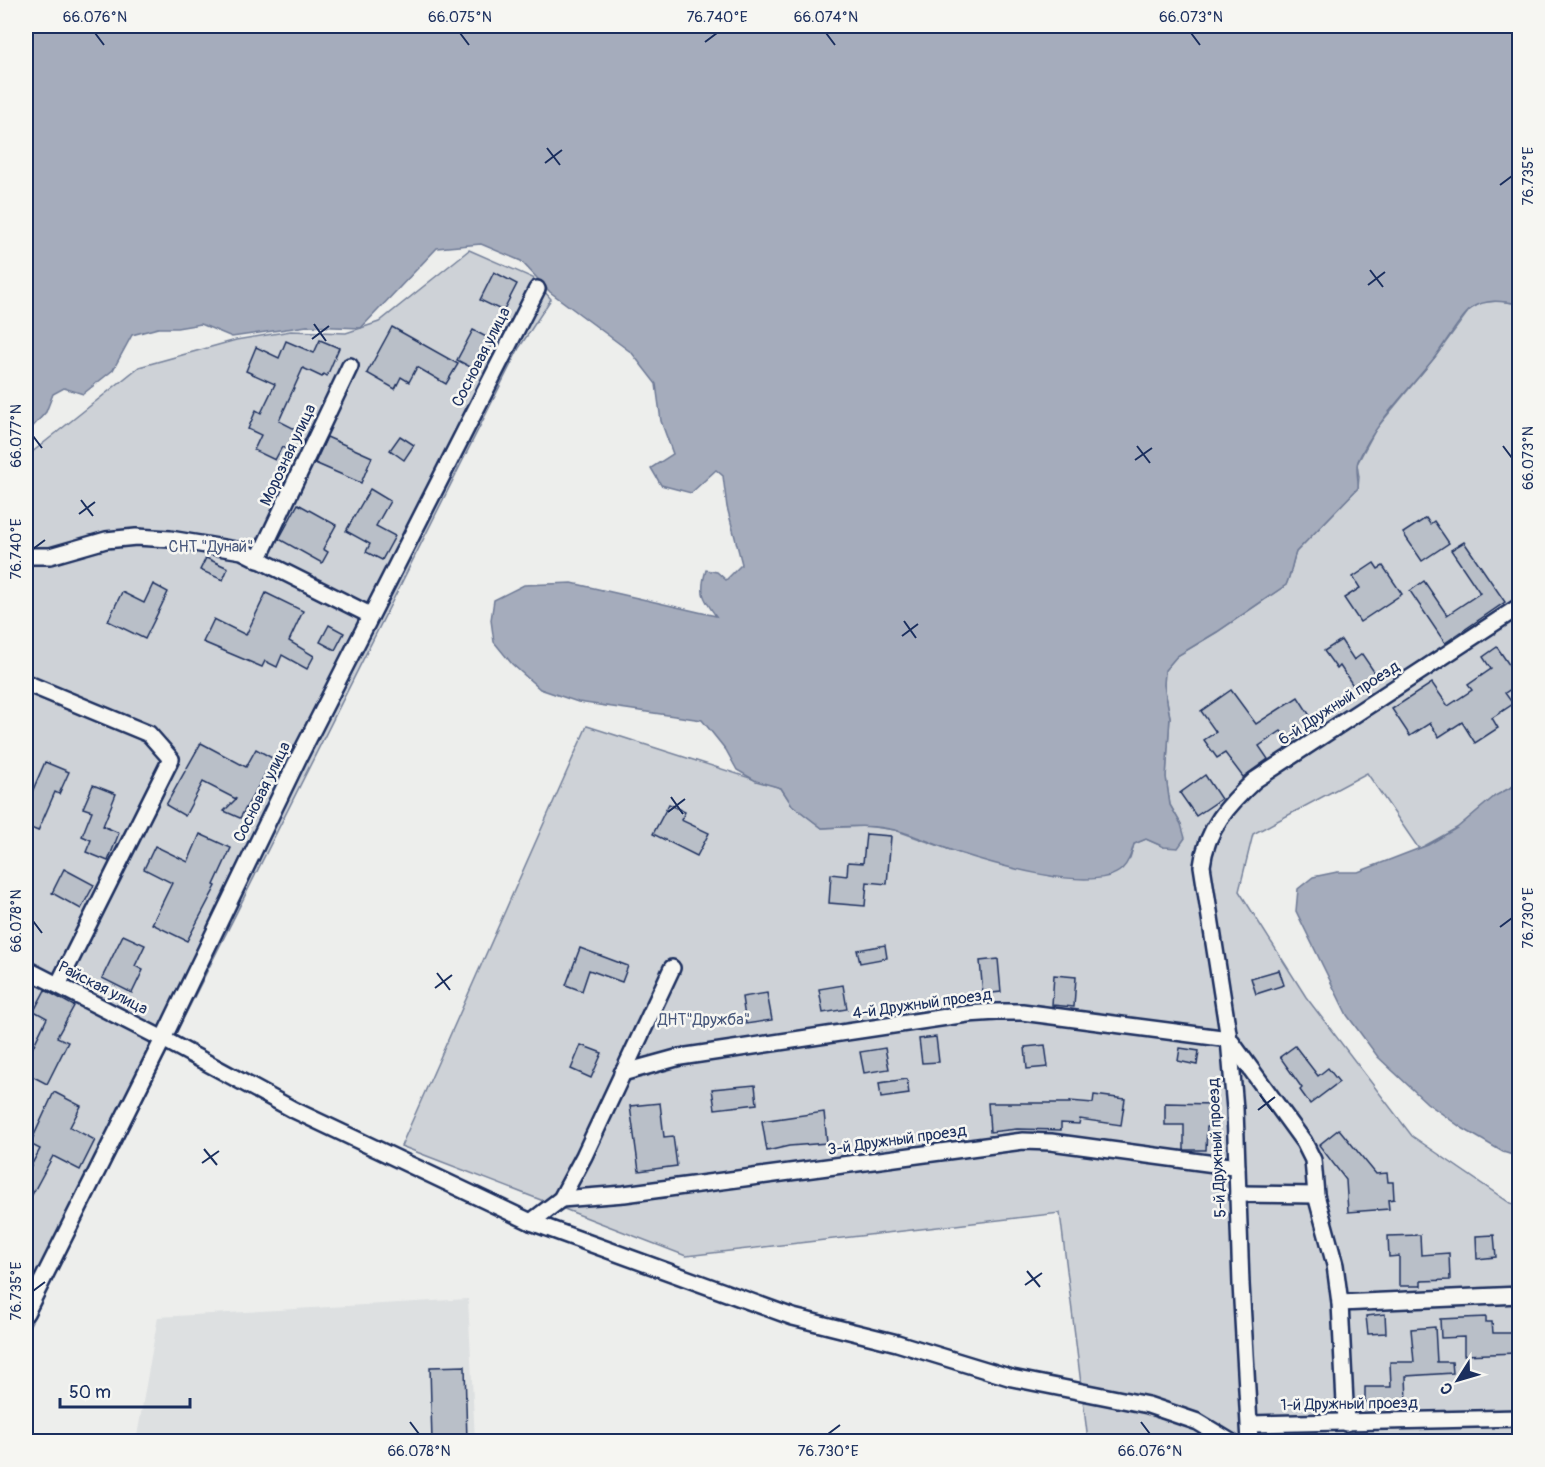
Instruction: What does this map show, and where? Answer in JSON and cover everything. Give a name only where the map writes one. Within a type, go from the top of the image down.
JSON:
[{"type":"street","name":"Сосновая улица","points":[[26,1313],[163,1039],[292,770],[537,289]]},
{"type":"street","name":"Морозная улица","points":[[258,560],[350,366]]},
{"type":"street","points":[[26,556],[50,556],[106,540],[136,537],[170,539],[242,551],[370,615]]},
{"type":"street","name":"6-й Дружный проезд","points":[[1203,854],[1216,823],[1227,807],[1255,780],[1520,606]]},
{"type":"street","points":[[26,683],[149,734],[171,759],[58,985]]},
{"type":"street","name":"5-й Дружный проезд","points":[[1203,854],[1204,884],[1229,1039],[1241,1284],[1251,1424],[1250,1442]]},
{"type":"street","points":[[531,1222],[561,1199],[584,1156],[672,968]]},
{"type":"street","name":"Райская улица","points":[[26,969],[163,1039],[294,1110],[531,1222],[793,1317],[897,1343],[1012,1378],[1148,1405],[1198,1422],[1231,1442]]},
{"type":"street","name":"4-й Дружный проезд","points":[[622,1073],[680,1057],[967,1014],[997,1012],[1022,1012],[1229,1039]]},
{"type":"street","points":[[1229,1039],[1309,1150],[1313,1160],[1316,1195],[1335,1265],[1340,1303],[1346,1423]]},
{"type":"street","name":"3-й Дружный проезд","points":[[561,1199],[624,1194],[1023,1141],[1051,1142],[1237,1167]]},
{"type":"street","points":[[1238,1194],[1316,1195]]},
{"type":"street","points":[[1340,1303],[1520,1295]]},
{"type":"street","name":"1-й Дружный проезд","points":[[1251,1424],[1520,1418]]},
{"type":"shaded area","points":[[468,1299],[475,1441],[136,1442],[158,1317]]},
{"type":"green space","name":"СНТ \"Дунай\"","points":[[469,250],[533,278],[551,299],[519,348],[26,1333],[26,457],[139,367],[236,340],[291,331],[346,333],[379,322]]},
{"type":"green space","name":"ДНТ\"Дружба\"","points":[[1501,301],[1519,304],[1519,783],[1495,796],[1457,828],[1419,849],[1367,773],[1253,834],[1239,891],[1306,997],[1412,1136],[1510,1203],[1519,1205],[1519,1441],[1088,1441],[1060,1213],[686,1256],[401,1146],[587,726],[781,788],[792,805],[822,828],[866,826],[895,830],[956,852],[1055,877],[1130,858],[1134,844],[1146,839],[1164,847],[1181,824],[1170,805],[1166,777],[1170,717],[1164,685],[1165,670],[1177,656],[1286,585],[1296,552],[1358,488],[1357,464],[1376,429],[1435,357],[1470,309],[1483,302]]},
{"type":"water","points":[[26,26],[1519,26],[1519,304],[1500,301],[1482,303],[1466,313],[1435,357],[1374,433],[1357,464],[1358,488],[1296,552],[1286,585],[1177,656],[1165,670],[1164,685],[1170,717],[1166,777],[1170,805],[1181,824],[1185,838],[1178,848],[1164,847],[1146,839],[1134,844],[1130,858],[1122,869],[1108,876],[1089,879],[1041,874],[972,857],[886,828],[868,826],[822,828],[792,805],[781,788],[756,781],[737,770],[726,750],[702,720],[578,702],[540,689],[512,664],[494,642],[491,620],[494,600],[524,585],[572,583],[716,616],[703,595],[706,570],[717,572],[726,580],[742,564],[727,507],[723,476],[716,470],[691,493],[661,485],[651,468],[673,454],[661,421],[656,384],[632,353],[550,292],[521,261],[481,244],[437,248],[361,328],[307,326],[232,337],[201,324],[158,328],[132,335],[113,370],[83,394],[64,388],[53,394],[46,412],[26,434]]},
{"type":"water","points":[[1519,783],[1519,1157],[1503,1152],[1462,1128],[1427,1103],[1378,1057],[1347,1015],[1296,911],[1298,889],[1313,877],[1337,872],[1358,872],[1428,845],[1457,828],[1495,796]]},
{"type":"building","points":[[494,272],[517,284],[503,311],[480,300]]},
{"type":"building","points":[[392,327],[458,364],[446,384],[417,367],[409,382],[401,377],[395,389],[367,373]]},
{"type":"building","points":[[473,330],[494,341],[478,371],[457,360]]},
{"type":"building","points":[[320,340],[339,348],[327,376],[324,374],[322,377],[303,368],[279,421],[297,430],[288,450],[282,447],[275,460],[254,450],[261,435],[248,429],[256,410],[261,413],[275,384],[246,371],[256,347],[279,358],[286,341],[314,353]]},
{"type":"building","points":[[400,436],[414,445],[404,460],[390,450]]},
{"type":"building","points":[[327,437],[372,457],[361,483],[315,463]]},
{"type":"building","points":[[370,489],[390,501],[376,526],[395,536],[382,560],[366,552],[370,544],[346,531]]},
{"type":"building","points":[[298,504],[336,525],[323,549],[328,552],[322,563],[279,539]]},
{"type":"building","points":[[1426,518],[1430,524],[1434,521],[1449,543],[1422,561],[1403,533]]},
{"type":"building","points":[[1464,542],[1505,602],[1445,643],[1410,591],[1424,581],[1447,615],[1480,593],[1451,550]]},
{"type":"building","points":[[206,558],[228,568],[223,580],[200,570]]},
{"type":"building","points":[[1374,563],[1378,569],[1383,566],[1402,594],[1360,622],[1344,598],[1360,588],[1353,577]]},
{"type":"building","points":[[153,584],[168,592],[145,639],[108,621],[122,592],[144,603]]},
{"type":"building","points":[[266,593],[303,611],[289,641],[314,656],[307,669],[282,655],[277,667],[265,661],[262,667],[203,642],[214,619],[246,635]]},
{"type":"building","points":[[329,625],[344,633],[335,650],[320,642]]},
{"type":"building","points":[[1341,640],[1354,660],[1362,654],[1379,679],[1358,693],[1340,666],[1337,669],[1324,651]]},
{"type":"building","points":[[1497,647],[1520,681],[1505,693],[1513,704],[1492,718],[1498,728],[1475,743],[1462,722],[1439,737],[1430,723],[1410,736],[1392,709],[1432,683],[1448,706],[1472,690],[1468,685],[1491,669],[1483,657]]},
{"type":"building","points":[[1231,690],[1256,724],[1298,697],[1316,725],[1289,743],[1281,731],[1259,746],[1268,759],[1243,777],[1225,753],[1217,758],[1204,740],[1216,732],[1201,711]]},
{"type":"building","points":[[201,743],[246,767],[256,749],[274,759],[240,818],[224,811],[236,799],[203,782],[185,816],[166,805]]},
{"type":"building","points":[[45,762],[69,772],[59,794],[55,792],[38,831],[26,826],[26,806]]},
{"type":"building","points":[[1205,775],[1221,799],[1196,816],[1180,793]]},
{"type":"building","points":[[93,785],[116,794],[103,826],[119,833],[108,861],[86,852],[91,840],[82,836],[92,811],[83,808]]},
{"type":"building","points":[[669,804],[685,812],[681,820],[709,833],[697,856],[653,834]]},
{"type":"building","points":[[200,834],[231,848],[214,885],[216,886],[187,941],[152,924],[172,883],[144,869],[155,846],[188,862]]},
{"type":"building","points":[[866,834],[891,836],[887,884],[867,882],[865,906],[829,903],[831,874],[847,876],[848,862],[863,863]]},
{"type":"building","points":[[64,869],[94,885],[81,909],[52,893]]},
{"type":"building","points":[[123,935],[145,945],[135,966],[143,970],[132,993],[102,978]]},
{"type":"building","points":[[885,945],[887,958],[860,963],[857,950]]},
{"type":"building","points":[[580,948],[628,966],[622,982],[589,970],[582,991],[566,985]]},
{"type":"building","points":[[998,959],[1001,992],[983,994],[980,961]]},
{"type":"building","points":[[1279,970],[1284,985],[1256,994],[1251,978]]},
{"type":"building","points":[[1054,975],[1076,977],[1074,1007],[1052,1005]]},
{"type":"building","points":[[843,985],[847,1009],[823,1013],[819,989]]},
{"type":"building","points":[[45,990],[74,1006],[57,1037],[68,1042],[47,1084],[26,1073],[26,1061],[47,1018],[34,1011]]},
{"type":"building","points":[[767,993],[772,1020],[746,1024],[742,997]]},
{"type":"building","points":[[936,1037],[939,1062],[922,1063],[919,1039]]},
{"type":"building","points":[[581,1045],[602,1053],[591,1078],[571,1069]]},
{"type":"building","points":[[1045,1045],[1048,1067],[1027,1069],[1025,1047]]},
{"type":"building","points":[[1295,1046],[1318,1076],[1328,1068],[1339,1082],[1310,1104],[1300,1090],[1302,1088],[1280,1057]]},
{"type":"building","points":[[885,1048],[889,1069],[864,1073],[860,1052]]},
{"type":"building","points":[[1180,1048],[1199,1051],[1197,1065],[1178,1061]]},
{"type":"building","points":[[907,1079],[909,1094],[881,1098],[879,1083]]},
{"type":"building","points":[[755,1085],[757,1104],[715,1109],[712,1089]]},
{"type":"building","points":[[54,1092],[81,1106],[70,1127],[95,1140],[80,1170],[53,1156],[26,1206],[26,1175],[40,1149],[30,1144]]},
{"type":"building","points":[[1094,1095],[1125,1099],[1121,1125],[1080,1119],[1079,1124],[1061,1123],[1061,1130],[1017,1129],[990,1132],[988,1103],[1070,1103],[1070,1101],[1093,1103]]},
{"type":"building","points":[[660,1103],[664,1137],[673,1136],[677,1166],[639,1171],[630,1106]]},
{"type":"building","points":[[1165,1103],[1214,1104],[1214,1127],[1207,1127],[1206,1150],[1184,1150],[1184,1125],[1165,1125]]},
{"type":"building","points":[[824,1112],[827,1143],[789,1146],[767,1151],[762,1121]]},
{"type":"building","points":[[1339,1129],[1376,1174],[1387,1173],[1388,1182],[1393,1182],[1394,1199],[1388,1200],[1389,1209],[1348,1212],[1346,1180],[1319,1145]]},
{"type":"building","points":[[1420,1235],[1421,1255],[1449,1253],[1450,1280],[1421,1281],[1421,1286],[1399,1286],[1399,1256],[1389,1257],[1388,1236]]},
{"type":"building","points":[[1494,1235],[1496,1257],[1477,1259],[1476,1236]]},
{"type":"building","points":[[1385,1314],[1386,1333],[1368,1334],[1366,1316]]},
{"type":"building","points":[[1486,1317],[1486,1322],[1492,1322],[1493,1333],[1515,1333],[1516,1353],[1464,1355],[1464,1337],[1441,1338],[1440,1319]]},
{"type":"building","points":[[1435,1327],[1437,1362],[1452,1362],[1453,1373],[1406,1376],[1407,1402],[1365,1402],[1365,1387],[1391,1387],[1390,1362],[1414,1362],[1411,1329]]},
{"type":"building","points":[[465,1366],[467,1442],[432,1442],[430,1367]]}]
